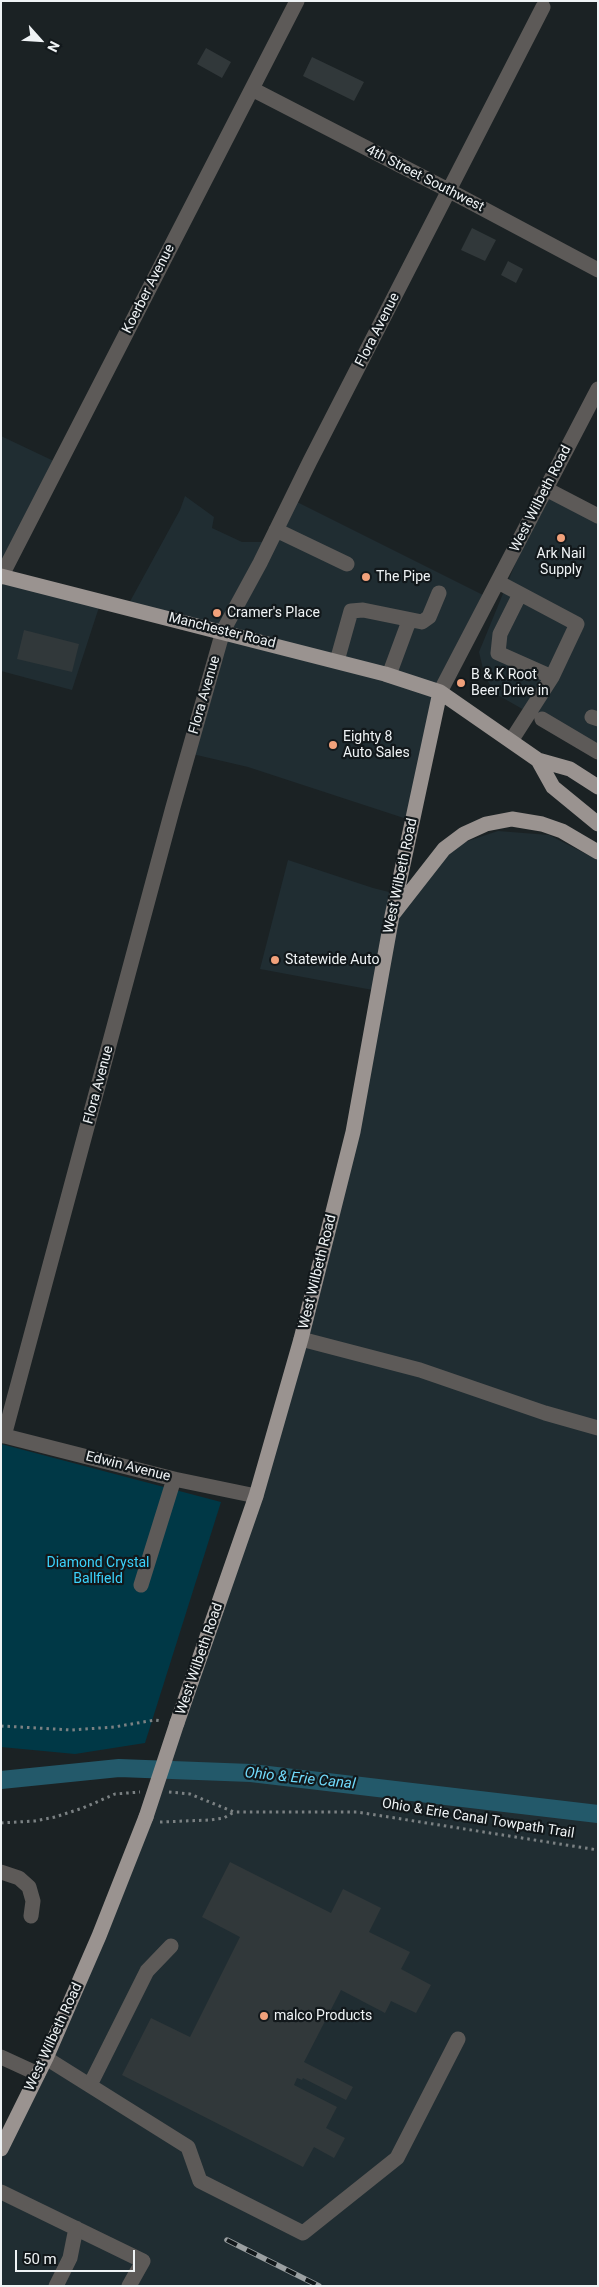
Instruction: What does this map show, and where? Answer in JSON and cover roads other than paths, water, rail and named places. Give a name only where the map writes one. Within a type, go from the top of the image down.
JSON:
[{"type":"main road","name":"Manchester Road","points":[[1,576],[337,661],[389,675],[440,692],[538,760]]},
{"type":"main road","name":"West Wilbeth Road","points":[[1,2149],[46,2058],[99,1936],[145,1819],[256,1496],[301,1339],[353,1132],[392,916],[440,692]]},
{"type":"main road","points":[[538,760],[570,769],[598,787]]},
{"type":"main road","points":[[538,760],[553,787],[598,824]]},
{"type":"main road","points":[[392,916],[444,849],[464,834],[486,824],[512,819],[542,824],[562,831],[598,852]]},
{"type":"street","name":"Koerber Avenue","points":[[1,576],[298,1]]},
{"type":"street","name":"Flora Avenue","points":[[3,1435],[173,808],[223,631],[448,190],[489,116],[543,7]]},
{"type":"street","name":"4th Street Southwest","points":[[252,89],[598,270]]},
{"type":"street","name":"West Wilbeth Road","points":[[440,692],[598,390]]},
{"type":"street","points":[[546,489],[598,516]]},
{"type":"street","points":[[276,530],[347,564]]},
{"type":"street","points":[[498,582],[578,624],[552,677],[510,741]]},
{"type":"street","points":[[337,661],[351,611],[363,610],[422,622],[429,617],[439,593]]},
{"type":"street","points":[[520,594],[500,634],[498,653],[552,677]]},
{"type":"street","points":[[389,675],[410,621]]},
{"type":"street","points":[[542,719],[598,752]]},
{"type":"street","points":[[301,1339],[420,1370],[545,1413],[598,1428]]},
{"type":"street","name":"Edwin Avenue","points":[[3,1435],[174,1479],[256,1496]]},
{"type":"street","points":[[141,1585],[174,1479]]},
{"type":"street","points":[[1,1872],[19,1878],[29,1887],[34,1901],[31,1916]]},
{"type":"street","points":[[90,2085],[147,1971],[171,1946]]},
{"type":"street","points":[[46,2058],[188,2147],[200,2181],[303,2233],[397,2158],[458,2039]]},
{"type":"street","points":[[1,2057],[38,2074]]},
{"type":"street","points":[[1,2192],[143,2261],[129,2286]]},
{"type":"street","points":[[56,2286],[70,2258],[76,2228]]},
{"type":"waterway","name":"Ohio & Erie Canal","points":[[1,1780],[119,1768],[251,1773],[598,1814]]},
{"type":"railway","points":[[227,2240],[319,2286]]},
{"type":"place","name":"Ark Nail Supply","points":[[561,538]]},
{"type":"place","name":"The Pipe","points":[[366,577]]},
{"type":"place","name":"Cramer's Place","points":[[217,613]]},
{"type":"place","name":"B & K Root Beer Drive in","points":[[461,683]]},
{"type":"place","name":"Eighty 8 Auto Sales","points":[[333,745]]},
{"type":"place","name":"Statewide Auto","points":[[275,960]]},
{"type":"place","name":"malco Products","points":[[264,2016]]},
{"type":"park label","name":"Diamond Crystal Ballfield","points":[[98,1572]]}]
